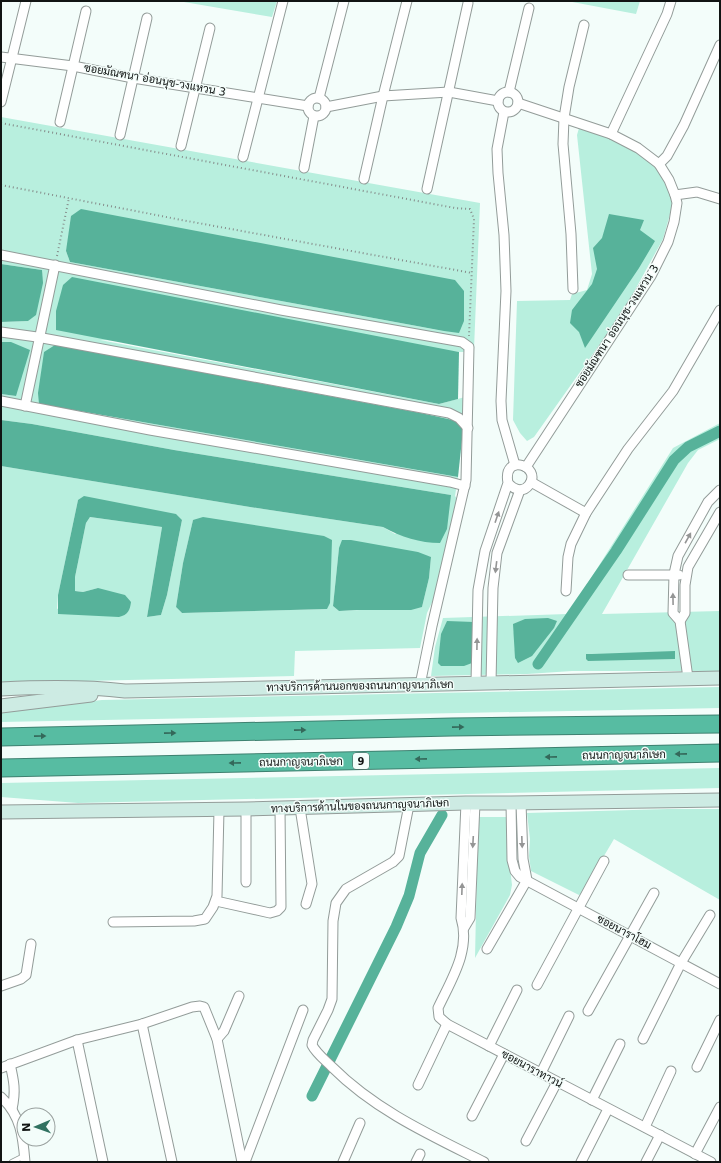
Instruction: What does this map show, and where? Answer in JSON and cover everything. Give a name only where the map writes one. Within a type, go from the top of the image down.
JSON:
[{"type":"highway","points":[[1,737],[452,727],[720,724]]},
{"type":"highway","name":"ถนนกาญจนาภิเษก","points":[[1,768],[720,753]]},
{"type":"main road","name":"ทางบริการด้านนอกของถนนกาญจนาภิเษก","points":[[1,689],[57,687],[97,688],[125,691],[720,678]]},
{"type":"main road","points":[[1,706],[125,691]]},
{"type":"main road","name":"ทางบริการด้านในของถนนกาญจนาภิเษก","points":[[1,812],[68,810],[219,810],[470,803],[720,800]]},
{"type":"main road","points":[[1,803],[68,810]]},
{"type":"street","points":[[1,102],[26,1]]},
{"type":"street","points":[[243,157],[283,1]]},
{"type":"street","points":[[319,98],[344,1]]},
{"type":"street","points":[[364,179],[407,1]]},
{"type":"street","points":[[611,134],[667,14],[671,1]]},
{"type":"street","points":[[427,189],[468,3]]},
{"type":"street","points":[[508,92],[529,8]]},
{"type":"street","points":[[60,122],[86,11]]},
{"type":"street","points":[[120,135],[147,18]]},
{"type":"street","points":[[572,288],[571,234],[563,144],[564,118],[569,87],[584,25]]},
{"type":"street","points":[[181,146],[210,28]]},
{"type":"street","points":[[659,164],[667,156],[684,125],[720,45]]},
{"type":"street","name":"ซอยมัณฑนา อ่อนนุช-วงแหวน 3","points":[[1,57],[73,66],[133,78],[308,106]]},
{"type":"street","points":[[326,107],[383,96],[449,92],[498,101]]},
{"type":"street","points":[[508,92],[516,97],[518,103],[514,111],[504,112],[500,109],[498,101],[501,94],[508,92]]},
{"type":"street","points":[[319,98],[324,102],[326,107],[322,114],[314,116],[309,112],[308,106],[313,99],[319,98]]},
{"type":"street","name":"ซอยมัณฑนา อ่อนนุช-วงแหวน 3","points":[[518,103],[611,134],[638,148],[659,164],[676,195],[677,203],[674,222],[668,242],[651,276],[526,467]]},
{"type":"street","points":[[504,112],[497,149],[504,235],[506,291],[501,401],[502,420],[515,465]]},
{"type":"street","points":[[304,168],[314,116]]},
{"type":"street","points":[[676,195],[697,192],[719,196]]},
{"type":"street","points":[[1,255],[281,310],[462,342],[469,347],[466,480],[432,626],[420,685]]},
{"type":"street","points":[[25,406],[55,265]]},
{"type":"street","points":[[566,591],[568,558],[571,544],[586,513],[628,449],[673,391],[720,310]]},
{"type":"street","points":[[1,332],[40,337],[449,413],[459,418],[468,428]]},
{"type":"street","points":[[1,401],[158,432],[450,482],[465,486]]},
{"type":"street","points":[[476,683],[478,590],[485,551],[508,483],[507,476],[509,469],[515,465],[522,465],[528,468],[532,475],[531,482],[527,488],[520,490],[513,488],[508,483]]},
{"type":"street","points":[[531,482],[586,513]]},
{"type":"street","points":[[491,683],[493,588],[497,553],[520,490]]},
{"type":"street","points":[[688,678],[680,622],[673,613],[674,574],[678,556],[708,502],[720,490]]},
{"type":"street","points":[[680,622],[685,613],[687,575],[691,561],[720,511],[708,502]]},
{"type":"street","points":[[628,576],[674,574],[687,575]]},
{"type":"street","points":[[418,1085],[446,1024],[439,1017],[438,1008],[461,958],[464,941],[464,928],[470,918],[470,803]]},
{"type":"street","points":[[487,949],[527,880],[516,803]]},
{"type":"street","points":[[409,805],[399,856],[393,862],[346,889],[336,903],[333,921],[332,999],[312,1045],[338,1073],[382,1108],[411,1125],[484,1162]]},
{"type":"street","points":[[216,901],[270,913],[277,911],[282,907],[280,808]]},
{"type":"street","points":[[300,808],[312,884],[306,904]]},
{"type":"street","points":[[246,809],[246,882]]},
{"type":"street","points":[[113,922],[194,921],[205,919],[216,901],[219,872],[219,810]]},
{"type":"street","points":[[537,985],[604,861]]},
{"type":"street","name":"ซอยนาราโฮม","points":[[527,880],[720,984]]},
{"type":"street","points":[[588,1011],[654,893]]},
{"type":"street","points":[[644,1039],[681,963],[710,915]]},
{"type":"street","points":[[1,986],[21,979],[26,975],[31,944]]},
{"type":"street","points":[[489,1046],[517,990]]},
{"type":"street","points":[[217,1039],[224,1031],[239,996]]},
{"type":"street","points":[[1,1068],[77,1040],[142,1024],[192,1007],[204,1007],[207,1011],[217,1039],[244,1162]]},
{"type":"street","points":[[244,1162],[303,1010]]},
{"type":"street","points":[[541,1074],[569,1016]]},
{"type":"street","points":[[697,1067],[720,1020]]},
{"type":"street","points":[[142,1024],[172,1162]]},
{"type":"street","name":"ซอยนาราทาวน์","points":[[446,1024],[709,1162]]},
{"type":"street","points":[[77,1040],[103,1162]]},
{"type":"street","points":[[592,1100],[620,1044]]},
{"type":"street","points":[[472,1116],[504,1054]]},
{"type":"street","points":[[10,1064],[15,1087],[15,1097],[12,1109]]},
{"type":"street","points":[[645,1128],[672,1071]]},
{"type":"street","points":[[526,1141],[557,1082]]},
{"type":"street","points":[[1,1097],[16,1114],[23,1136],[25,1159]]},
{"type":"street","points":[[695,1154],[720,1107]]},
{"type":"street","points":[[581,1162],[608,1108]]},
{"type":"street","points":[[343,1162],[360,1123]]},
{"type":"street","points":[[646,1162],[660,1135]]},
{"type":"lane","points":[[12,1162],[25,1159]]},
{"type":"path","points":[[1,123],[440,205],[470,209],[474,220],[469,347]]},
{"type":"path","points":[[1,185],[472,273]]},
{"type":"path","points":[[55,265],[70,198]]},
{"type":"shaded area","points":[[178,1],[277,1],[272,17]]},
{"type":"shaded area","points":[[567,1],[640,1],[636,14]]},
{"type":"shaded area","points":[[1,117],[480,203],[474,349],[463,352],[100,340],[439,404],[465,397],[463,430],[457,421],[421,413],[55,345],[39,404],[458,477],[455,496],[458,500],[434,598],[427,613],[420,648],[295,651],[294,676],[1,683],[1,466],[250,507],[383,527],[395,534],[451,495],[1,420],[1,394],[16,396],[11,342],[1,342],[1,322],[28,321],[42,270],[1,264]],"holes":[[[66,251],[444,331],[70,262]],[[78,500],[182,520],[167,595],[161,615],[147,617],[162,527],[90,517],[86,523],[75,577],[75,591],[83,592],[98,588],[57,609],[58,595]],[[193,520],[327,609],[182,613],[176,607],[183,563]],[[339,548],[431,557],[429,578],[422,607],[339,611],[333,606]]]},
{"type":"shaded area","points":[[581,121],[658,157],[674,180],[672,207],[663,239],[624,310],[534,437],[527,441],[520,433],[513,420],[517,301],[570,300],[572,294],[587,290],[592,274],[577,135]]},
{"type":"shaded area","points":[[81,209],[455,280],[464,291],[464,321],[459,333],[444,331],[70,262],[66,251],[71,216]]},
{"type":"shaded area","points":[[609,214],[644,220],[640,230],[655,241],[639,268],[585,348],[579,332],[570,323],[572,310],[592,284],[597,269],[593,248],[602,238]]},
{"type":"shaded area","points":[[1,264],[42,270],[43,283],[36,315],[28,321],[1,322]]},
{"type":"shaded area","points":[[72,277],[459,352],[458,399],[439,404],[56,330],[56,311],[63,285]]},
{"type":"shaded area","points":[[1,342],[11,342],[30,350],[16,396],[1,394]]},
{"type":"shaded area","points":[[55,345],[457,421],[463,430],[458,477],[39,404],[38,393],[44,352]]},
{"type":"shaded area","points":[[1,420],[451,495],[447,529],[440,543],[425,542],[397,534],[383,527],[250,507],[1,466]]},
{"type":"shaded area","points":[[720,423],[720,439],[698,450],[688,463],[602,614],[720,611],[720,671],[572,671],[527,674],[431,676],[435,647],[443,618],[567,614],[673,448]]},
{"type":"shaded area","points":[[84,496],[176,514],[182,520],[167,595],[161,615],[147,617],[162,527],[90,517],[86,523],[75,577],[75,591],[83,592],[98,588],[125,595],[131,602],[130,607],[128,612],[119,617],[58,614],[58,595],[78,500]]},
{"type":"shaded area","points":[[203,517],[324,536],[332,540],[330,603],[327,609],[182,613],[176,607],[183,563],[193,520]]},
{"type":"shaded area","points":[[342,540],[351,540],[418,552],[431,557],[429,578],[422,607],[411,610],[339,611],[333,606],[339,548]]},
{"type":"shaded area","points":[[548,618],[557,621],[554,628],[532,656],[518,663],[515,658],[513,624],[525,619]]},
{"type":"shaded area","points":[[447,621],[474,622],[472,663],[464,666],[441,666],[438,663],[441,634]]},
{"type":"shaded area","points":[[675,651],[675,659],[588,661],[586,659],[586,654]]},
{"type":"shaded area","points":[[720,687],[720,708],[1,722],[1,711],[102,700]]},
{"type":"shaded area","points":[[720,768],[720,788],[78,803],[1,797],[1,783]]},
{"type":"shaded area","points":[[720,809],[720,900],[614,839],[582,893],[579,895],[531,871],[529,856],[530,839],[527,813]]},
{"type":"shaded area","points":[[478,817],[507,817],[508,851],[512,885],[510,895],[475,958]]},
{"type":"waterway","points":[[538,664],[616,551],[674,460],[688,447],[720,431]]},
{"type":"waterway","points":[[312,1096],[396,927],[409,896],[420,853],[442,815]]}]
